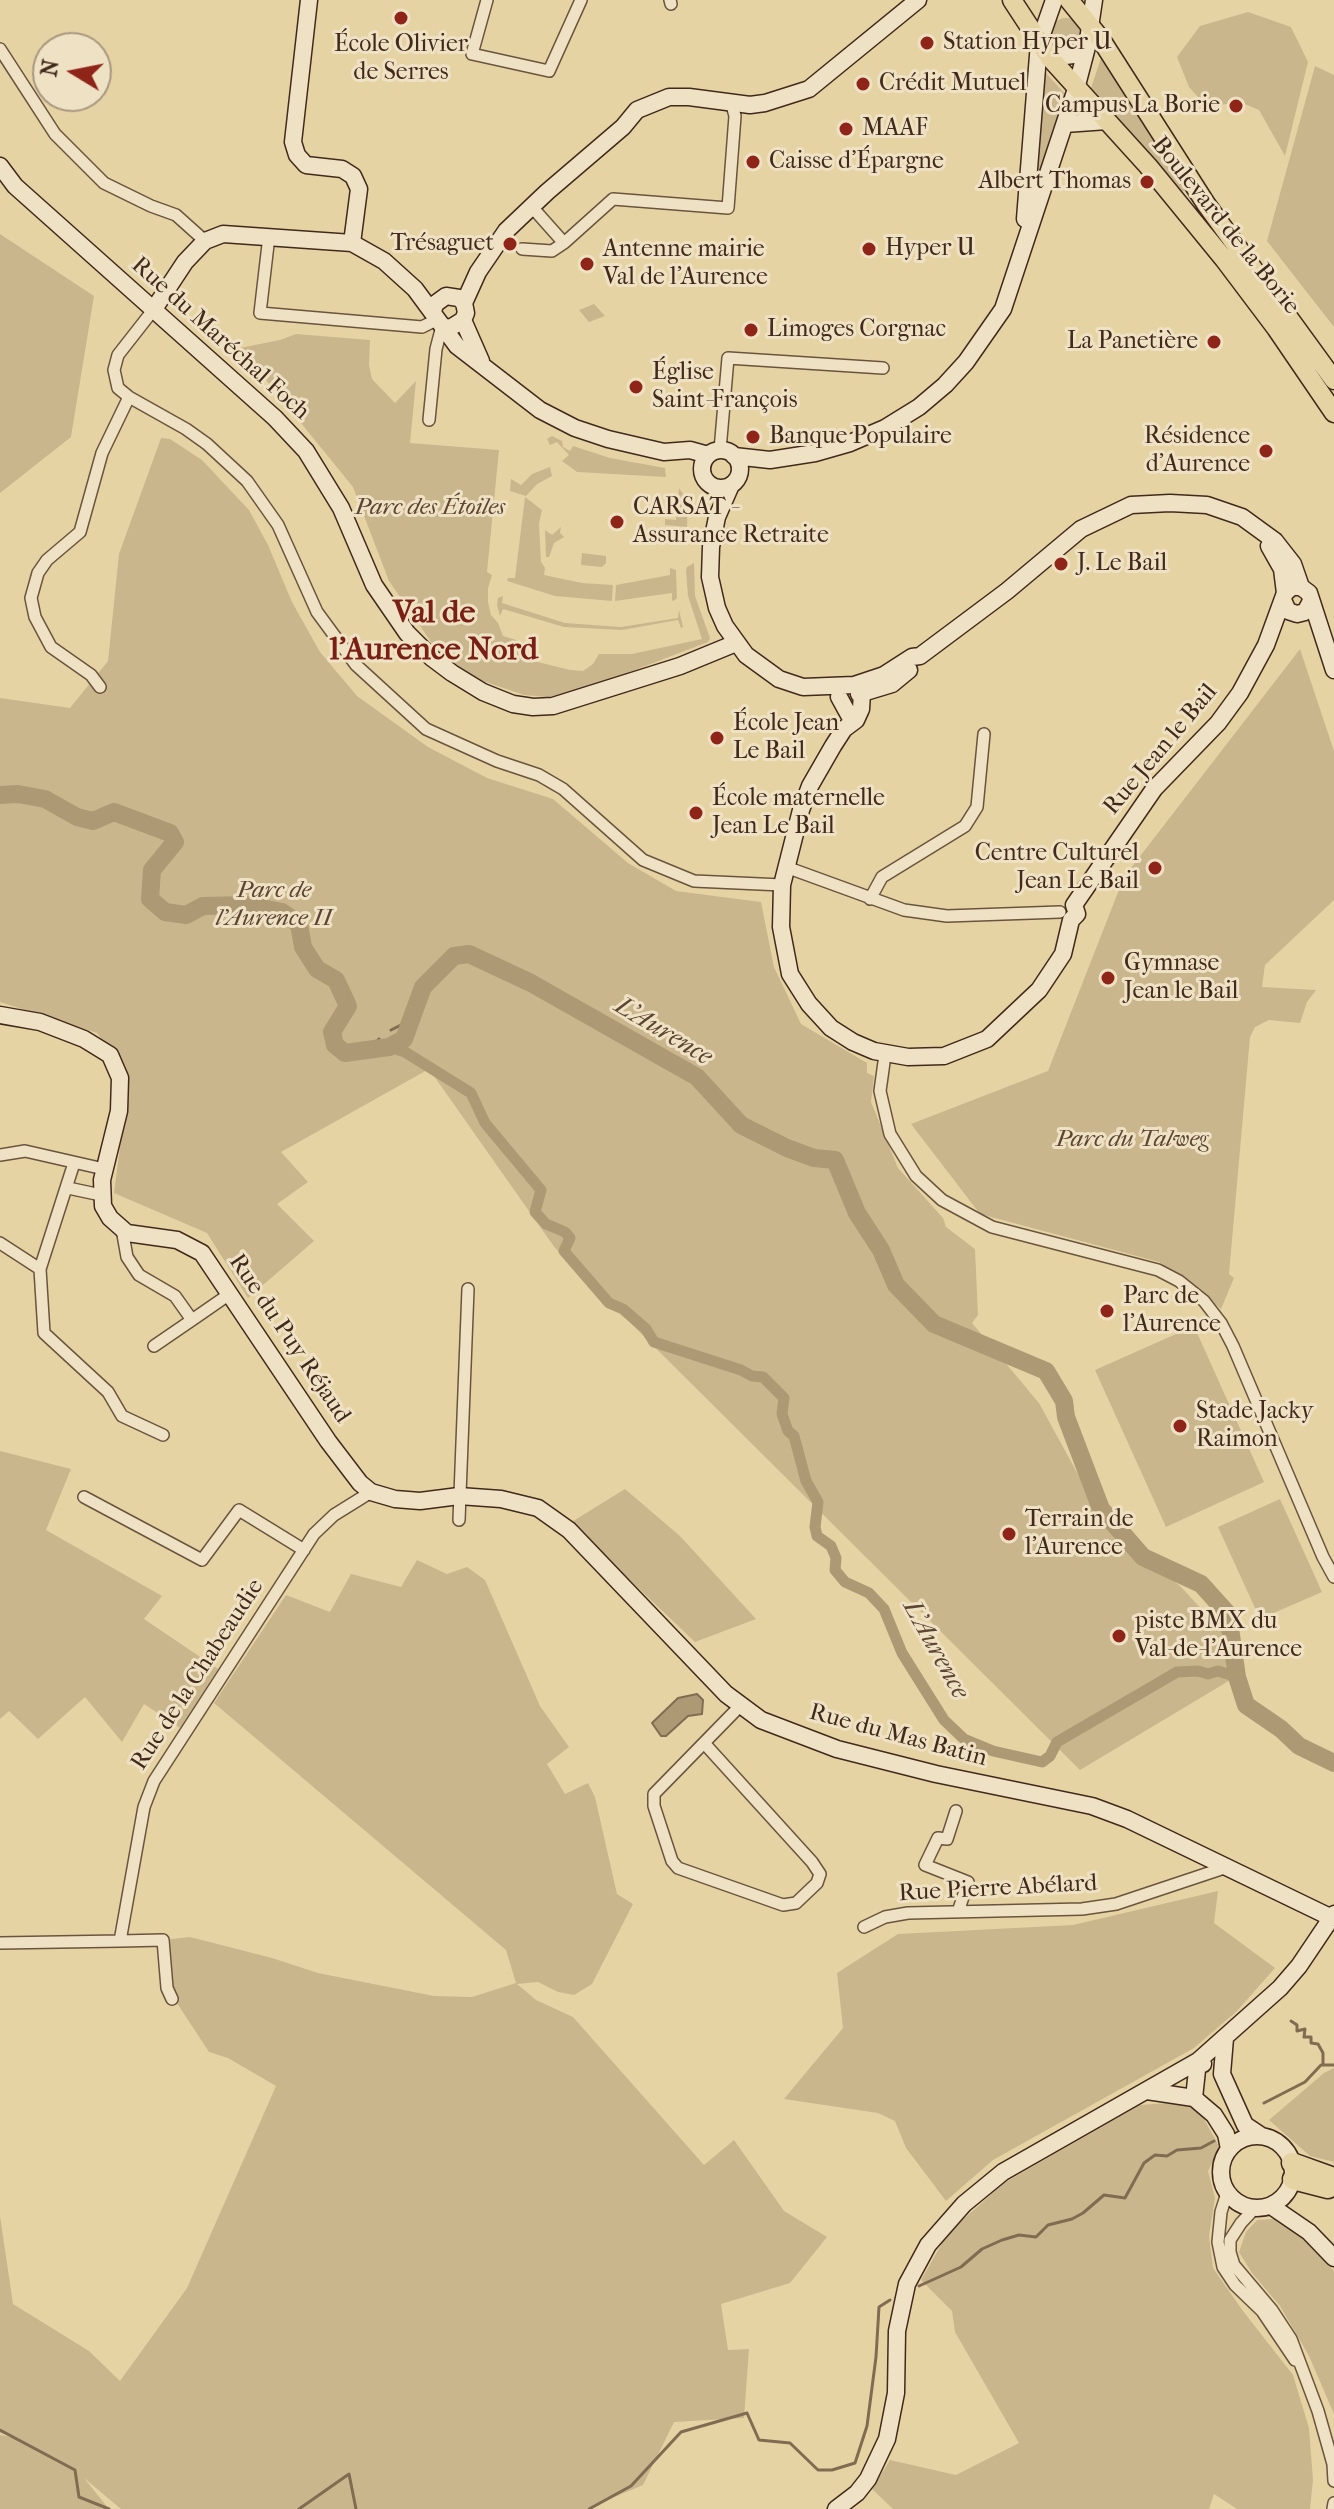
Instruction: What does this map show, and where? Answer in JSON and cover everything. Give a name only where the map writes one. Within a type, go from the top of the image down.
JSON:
[{"type":"highway","points":[[1291,2178],[1334,2178]]},
{"type":"highway","points":[[1291,2178],[1334,2191]]},
{"type":"main road","name":"Boulevard de la Borie","points":[[1012,0],[1044,50],[1148,166],[1224,259],[1334,413]]},
{"type":"main road","name":"Boulevard de la Borie","points":[[1088,18],[1206,204],[1334,380]]},
{"type":"street","points":[[309,0],[293,142],[297,155],[306,165],[342,169],[353,176],[359,189],[352,243]]},
{"type":"street","points":[[487,0],[472,54],[549,71],[581,0]]},
{"type":"street","points":[[733,107],[765,103],[809,89],[918,0]]},
{"type":"street","points":[[269,236],[260,313],[422,327],[447,311],[506,231],[623,127],[664,107],[687,105],[776,111],[823,92],[930,0]]},
{"type":"street","points":[[1024,240],[1048,17],[1054,0]]},
{"type":"street","points":[[1048,17],[1060,13],[1088,18]]},
{"type":"street","points":[[1044,50],[1073,55],[1088,18]]},
{"type":"street","points":[[782,885],[694,881],[643,860],[563,789],[539,775],[497,761],[426,729],[356,665],[317,612],[278,525],[247,481],[207,444],[118,388],[115,363],[185,262],[205,241],[223,234],[352,243],[384,261],[415,289],[447,311],[457,346],[540,410],[575,428],[637,447],[673,453],[690,450],[770,460],[815,453],[873,433],[919,407],[945,385],[979,345],[1003,309],[1076,89],[1088,18]]},
{"type":"street","points":[[823,92],[823,84],[857,53],[858,47]]},
{"type":"street","points":[[0,49],[55,134],[104,183],[176,215],[205,241]]},
{"type":"street","points":[[522,249],[552,251],[613,199],[728,208],[733,107]]},
{"type":"street","points":[[1065,124],[1107,121]]},
{"type":"street","name":"Rue du Maréchal Foch","points":[[0,166],[15,186],[275,418],[306,451],[336,496],[374,585],[407,633],[432,658],[483,692],[513,704],[553,706],[680,666],[736,643]]},
{"type":"street","points":[[532,207],[564,243]]},
{"type":"street","points":[[429,420],[436,349],[447,311]]},
{"type":"street","points":[[721,454],[728,358],[883,368]]},
{"type":"street","points":[[100,687],[91,675],[51,647],[35,617],[31,598],[38,573],[47,560],[80,532],[102,453],[129,397]]},
{"type":"street","points":[[673,453],[720,488],[770,460]]},
{"type":"street","points":[[717,517],[703,463],[721,454]]},
{"type":"street","points":[[721,454],[739,464],[735,480],[717,517],[711,547],[710,577],[717,608],[746,655],[779,679],[803,687],[808,692],[854,691],[892,684],[916,665],[920,656],[1007,591],[1081,529],[1131,505],[1170,503],[1207,505],[1242,517],[1259,527],[1282,548],[1293,564],[1296,601],[1317,622],[1334,670]]},
{"type":"street","name":"Rue Jean le Bail","points":[[854,691],[861,709],[856,720],[847,723],[810,786],[786,867],[782,885],[781,927],[790,974],[809,1004],[831,1028],[853,1042],[885,1055],[944,1056],[987,1039],[1039,990],[1063,954],[1068,912],[1154,789],[1218,723],[1240,693],[1276,622],[1296,601]]},
{"type":"street","points":[[847,723],[854,691]]},
{"type":"street","points":[[870,899],[882,877],[965,826],[977,807],[984,734]]},
{"type":"street","points":[[786,867],[904,910],[947,916],[1068,912]]},
{"type":"street","points":[[0,1015],[40,1022],[84,1039],[110,1055],[120,1078],[119,1111],[104,1169],[101,1195],[110,1218],[122,1229],[127,1257],[139,1275],[175,1296],[192,1320]]},
{"type":"street","points":[[885,1055],[880,1091],[890,1134],[916,1176],[942,1200],[992,1227],[1158,1270],[1179,1281],[1204,1301],[1233,1346],[1334,1577]]},
{"type":"street","points":[[0,1155],[25,1151],[104,1169]]},
{"type":"street","points":[[74,1163],[40,1269],[44,1333],[108,1392],[122,1416],[163,1435]]},
{"type":"street","points":[[68,1188],[101,1195]]},
{"type":"street","name":"Rue du Puy Réjaud","points":[[122,1229],[127,1233],[177,1240],[190,1244],[202,1253],[328,1441],[360,1483],[371,1492]]},
{"type":"street","points":[[0,1243],[40,1269]]},
{"type":"street","points":[[459,1520],[468,1289]]},
{"type":"street","points":[[154,1346],[231,1293]]},
{"type":"street","name":"Rue du Mas Batin","points":[[371,1492],[395,1499],[420,1501],[459,1496],[501,1499],[538,1508],[569,1530],[740,1706],[761,1720],[837,1749],[936,1774],[1092,1806],[1127,1819],[1333,1916]]},
{"type":"street","name":"Rue de la Chabeaudie","points":[[120,1941],[144,1807],[154,1781],[314,1534],[334,1515],[371,1492]]},
{"type":"street","points":[[84,1497],[202,1560],[239,1510],[304,1550]]},
{"type":"street","points":[[704,1743],[820,1874],[817,1883],[796,1903],[783,1905],[685,1872],[672,1861],[654,1806],[654,1794],[740,1706]]},
{"type":"street","points":[[956,1811],[947,1839],[938,1838],[925,1865],[968,1882],[958,1912]]},
{"type":"street","name":"Rue Pierre Abélard","points":[[864,1927],[897,1915],[1082,1909],[1116,1904],[1227,1867]]},
{"type":"street","points":[[836,2509],[857,2493],[868,2479],[887,2439],[896,2393],[899,2319],[907,2284],[928,2245],[964,2204],[1003,2172],[1198,2061],[1299,1966],[1333,1916]]},
{"type":"street","points":[[0,1943],[163,1940],[167,1988],[172,1999]]},
{"type":"street","points":[[1225,2038],[1222,2074],[1245,2125],[1281,2144],[1309,2232]]},
{"type":"street","points":[[1198,2061],[1222,2074]]},
{"type":"street","points":[[1194,2098],[1198,2061]]},
{"type":"street","points":[[1147,2091],[1194,2098],[1214,2115],[1226,2134],[1229,2149],[1221,2171],[1227,2193],[1234,2201],[1263,2207],[1309,2232],[1334,2258]]},
{"type":"street","points":[[1229,2149],[1248,2136],[1260,2135]]},
{"type":"street","points":[[1291,2178],[1263,2207],[1241,2223],[1230,2240],[1230,2252],[1234,2265],[1272,2310],[1291,2339],[1307,2376],[1333,2464],[1334,2481]]},
{"type":"street","points":[[1227,2193],[1221,2212],[1218,2242],[1223,2267],[1235,2285],[1262,2311],[1307,2376]]},
{"type":"street","points":[[1333,2509],[1334,2503]]},
{"type":"green space","points":[[1248,12],[1291,27],[1308,62],[1285,156],[1259,110],[1240,102],[1207,107],[1189,87],[1177,57],[1200,26]]},
{"type":"green space","points":[[1066,18],[1077,23],[1082,34],[1077,45],[1066,50],[1055,45],[1050,34],[1055,23]]},
{"type":"green space","points":[[1102,55],[1186,189],[1182,192],[1091,88]]},
{"type":"green space","points":[[1315,66],[1334,75],[1334,327],[1267,241]]},
{"type":"green space","points":[[1045,72],[1067,96],[1030,214]]},
{"type":"green space","points":[[0,234],[94,296],[71,437],[0,493]]},
{"type":"green space","points":[[594,304],[605,316],[589,322],[579,310]]},
{"type":"green space","name":"Parc des Étoiles","points":[[296,334],[370,340],[372,379],[395,403],[416,381],[410,443],[499,450],[487,572],[492,575],[488,602],[491,615],[503,636],[526,643],[526,659],[583,671],[593,664],[599,654],[632,654],[702,639],[688,596],[686,571],[694,563],[695,596],[710,638],[708,642],[580,691],[548,697],[524,695],[477,679],[438,652],[389,581],[353,487],[240,348]]},
{"type":"green space","points":[[552,436],[562,441],[563,447],[570,451],[573,446],[610,458],[665,468],[666,477],[577,472],[562,461],[569,455],[557,442],[550,445],[547,439]]},
{"type":"green space","name":"Parc de l'Aurence II","points":[[161,438],[170,439],[202,460],[249,510],[292,602],[320,652],[357,696],[428,747],[487,778],[553,799],[628,863],[676,891],[761,902],[774,967],[801,1024],[867,1063],[867,1073],[874,1076],[871,1102],[898,1168],[943,1218],[946,1227],[975,1249],[978,1315],[972,1323],[1039,1403],[1103,1520],[1180,1586],[1222,1631],[1232,1679],[1080,1770],[555,1248],[429,1069],[281,1152],[308,1182],[277,1204],[314,1241],[248,1298],[207,1233],[114,1193],[129,1078],[97,1033],[0,1002],[0,698],[70,708],[108,661],[119,554]]},
{"type":"green space","points":[[550,467],[552,476],[537,484],[526,496],[510,491],[511,479],[521,485],[532,474]]},
{"type":"green space","points":[[679,488],[688,501],[687,527],[665,525],[665,519],[676,520]]},
{"type":"green space","points":[[525,497],[542,510],[539,524],[544,575],[582,583],[613,585],[612,601],[555,596],[507,581],[508,578],[515,578]]},
{"type":"green space","points":[[561,527],[560,533],[564,537],[554,543],[549,557],[546,557],[545,530],[552,535]]},
{"type":"green space","points":[[582,553],[606,556],[606,563],[602,567],[581,565]]},
{"type":"green space","points":[[670,568],[676,570],[675,600],[672,601],[672,593],[615,601],[616,585],[670,575]]},
{"type":"green space","points":[[503,596],[502,603],[565,623],[621,627],[678,618],[679,610],[683,627],[678,620],[622,630],[564,627],[503,609],[500,616],[498,598]]},
{"type":"green space","name":"Parc du Talweg","points":[[1300,649],[1334,751],[1334,900],[1265,965],[1262,987],[1316,990],[1307,1002],[1300,1023],[1269,1020],[1255,1027],[1250,1037],[1229,1274],[1234,1278],[1221,1309],[1190,1282],[1159,1262],[980,1214],[911,1124],[1048,1071],[1124,877]]},
{"type":"green space","name":"Stade Jacky Raimon","points":[[1194,1326],[1264,1482],[1166,1527],[1095,1370]]},
{"type":"green space","points":[[0,1451],[71,1469],[46,1530],[162,1596],[144,1619],[218,1669],[180,1728],[144,1704],[122,1742],[85,1697],[38,1739],[9,1711],[0,1719]]},
{"type":"green space","points":[[625,1489],[680,1536],[756,1619],[695,1642],[570,1523]]},
{"type":"green space","points":[[1280,1499],[1322,1592],[1260,1619],[1218,1527]]},
{"type":"green space","points":[[417,1560],[447,1574],[467,1567],[485,1580],[540,1706],[569,1747],[547,1764],[565,1794],[588,1783],[595,1797],[617,1894],[633,1904],[592,1984],[574,1995],[558,1992],[538,1982],[517,1984],[536,2000],[573,2017],[704,2165],[734,2140],[784,2211],[827,2237],[790,2283],[721,2304],[728,2350],[749,2349],[744,2418],[674,2422],[643,2485],[586,2509],[121,2509],[84,2478],[109,2509],[0,2509],[0,2435],[13,2437],[0,2433],[0,2216],[13,2304],[89,2351],[120,2381],[187,2288],[276,2086],[228,2058],[209,2052],[167,1988],[163,1940],[190,1937],[318,1973],[434,1996],[472,1997],[516,1983],[506,1950],[214,1703],[286,1595],[330,1612],[351,1574],[401,1587]]},
{"type":"green space","points":[[1218,1891],[1214,1923],[1275,1968],[1237,2011],[1194,2048],[993,2160],[946,2201],[906,2148],[895,2121],[878,2113],[784,2099],[843,2028],[837,1973],[898,1934],[1073,1925]]},
{"type":"green space","points":[[1334,2068],[1334,2162],[1310,2156],[1269,2120]]},
{"type":"green space","points":[[1181,2102],[1200,2112],[1220,2148],[1208,2171],[1215,2198],[1209,2236],[1213,2268],[1293,2375],[1309,2428],[1313,2480],[1310,2509],[1237,2509],[1214,2494],[1209,2509],[893,2509],[872,2489],[890,2460],[956,2475],[1019,2443],[955,2332],[952,2311],[921,2280],[948,2233],[1004,2183],[1140,2105]]},
{"type":"green space","points":[[1274,2219],[1298,2233],[1334,2271],[1334,2414],[1309,2356],[1280,2306],[1239,2252],[1246,2232],[1257,2220]]},
{"type":"shaded area","points":[[697,1694],[703,1700],[702,1714],[688,1716],[666,1736],[661,1736],[652,1723],[678,1698]]},
{"type":"waterway","name":"L'Aurence","points":[[0,795],[18,794],[45,799],[77,817],[93,821],[114,812],[170,833],[175,842],[152,870],[150,899],[165,912],[186,915],[203,906],[247,905],[282,912],[299,924],[303,947],[317,969],[336,980],[348,1006],[332,1032],[335,1045],[345,1053],[389,1047],[404,1039],[423,987],[454,956],[469,954],[531,983],[697,1077],[741,1125],[787,1148],[814,1158],[835,1160],[857,1213],[881,1250],[896,1285],[934,1324],[1046,1371],[1064,1401],[1066,1417],[1101,1509],[1143,1557],[1201,1584],[1228,1614],[1237,1677],[1246,1705],[1281,1729],[1299,1746],[1334,1763]]},
{"type":"waterway","points":[[391,1030],[411,1020]]},
{"type":"waterway","points":[[372,1048],[379,1039]]},
{"type":"waterway","name":"L'Aurence","points":[[389,1047],[405,1052],[471,1093],[485,1123],[541,1190],[535,1212],[546,1224],[565,1232],[570,1238],[564,1251],[609,1303],[623,1309],[646,1329],[654,1342],[752,1376],[763,1377],[784,1398],[782,1414],[788,1431],[794,1436],[806,1481],[818,1502],[817,1536],[831,1546],[836,1558],[835,1570],[845,1582],[869,1593],[884,1609],[902,1653],[944,1720],[964,1739],[993,1751],[1042,1762],[1050,1756],[1057,1742],[1177,1672],[1208,1674],[1218,1671],[1237,1677]]},
{"type":"waterway","points":[[1291,2021],[1297,2025],[1297,2031],[1305,2029],[1304,2037],[1311,2037],[1311,2043],[1318,2044],[1323,2053],[1323,2065]]},
{"type":"waterway","points":[[1264,2103],[1305,2082],[1321,2065],[1334,2065]]},
{"type":"waterway","points":[[919,2286],[961,2267],[982,2249],[1002,2240],[1019,2235],[1036,2237],[1048,2225],[1083,2213],[1104,2195],[1125,2198],[1144,2163],[1155,2155],[1167,2156],[1177,2150],[1201,2148],[1214,2141]]},
{"type":"waterway","points":[[589,2509],[631,2486],[681,2432],[747,2413],[759,2440],[790,2443],[818,2470],[832,2470],[855,2463],[867,2426],[879,2307],[890,2300]]},
{"type":"waterway","points":[[0,2430],[75,2470],[79,2497],[109,2509]]},
{"type":"waterway","points":[[299,2509],[349,2474],[356,2509]]},
{"type":"place","name":"École Olivier de Serres","points":[[401,18]]},
{"type":"place","name":"Station Hyper U","points":[[927,43]]},
{"type":"place","name":"Crédit Mutuel","points":[[863,84]]},
{"type":"place","name":"Campus La Borie","points":[[1236,106]]},
{"type":"place","name":"MAAF","points":[[846,129]]},
{"type":"place","name":"Caisse d'Épargne","points":[[753,162]]},
{"type":"place","name":"Albert Thomas","points":[[1147,182]]},
{"type":"place","name":"Trésaguet","points":[[510,244]]},
{"type":"place","name":"Hyper U","points":[[869,249]]},
{"type":"place","name":"Antenne mairie Val de l'Aurence","points":[[587,264]]},
{"type":"place","name":"Limoges Corgnac","points":[[751,330]]},
{"type":"place","name":"La Panetière","points":[[1214,342]]},
{"type":"place","name":"Église Saint-François","points":[[636,387]]},
{"type":"place","name":"Banque Populaire","points":[[753,437]]},
{"type":"place","name":"Résidence d'Aurence","points":[[1266,451]]},
{"type":"place","name":"CARSAT - Assurance Retraite","points":[[617,522]]},
{"type":"place","name":"J. Le Bail","points":[[1061,564]]},
{"type":"place","name":"École Jean Le Bail","points":[[717,738]]},
{"type":"place","name":"École maternelle Jean Le Bail","points":[[696,813]]},
{"type":"place","name":"Centre Culturel Jean Le Bail","points":[[1155,868]]},
{"type":"place","name":"Gymnase Jean le Bail","points":[[1108,978]]},
{"type":"place","name":"Parc de l'Aurence","points":[[1107,1311]]},
{"type":"place","name":"Stade Jacky Raimon","points":[[1180,1426]]},
{"type":"place","name":"Terrain de l'Aurence","points":[[1009,1534]]},
{"type":"place","name":"piste BMX du Val-de-l'Aurence","points":[[1119,1636]]},
{"type":"district","name":"Val de l'Aurence Nord","points":[[434,632]]}]
